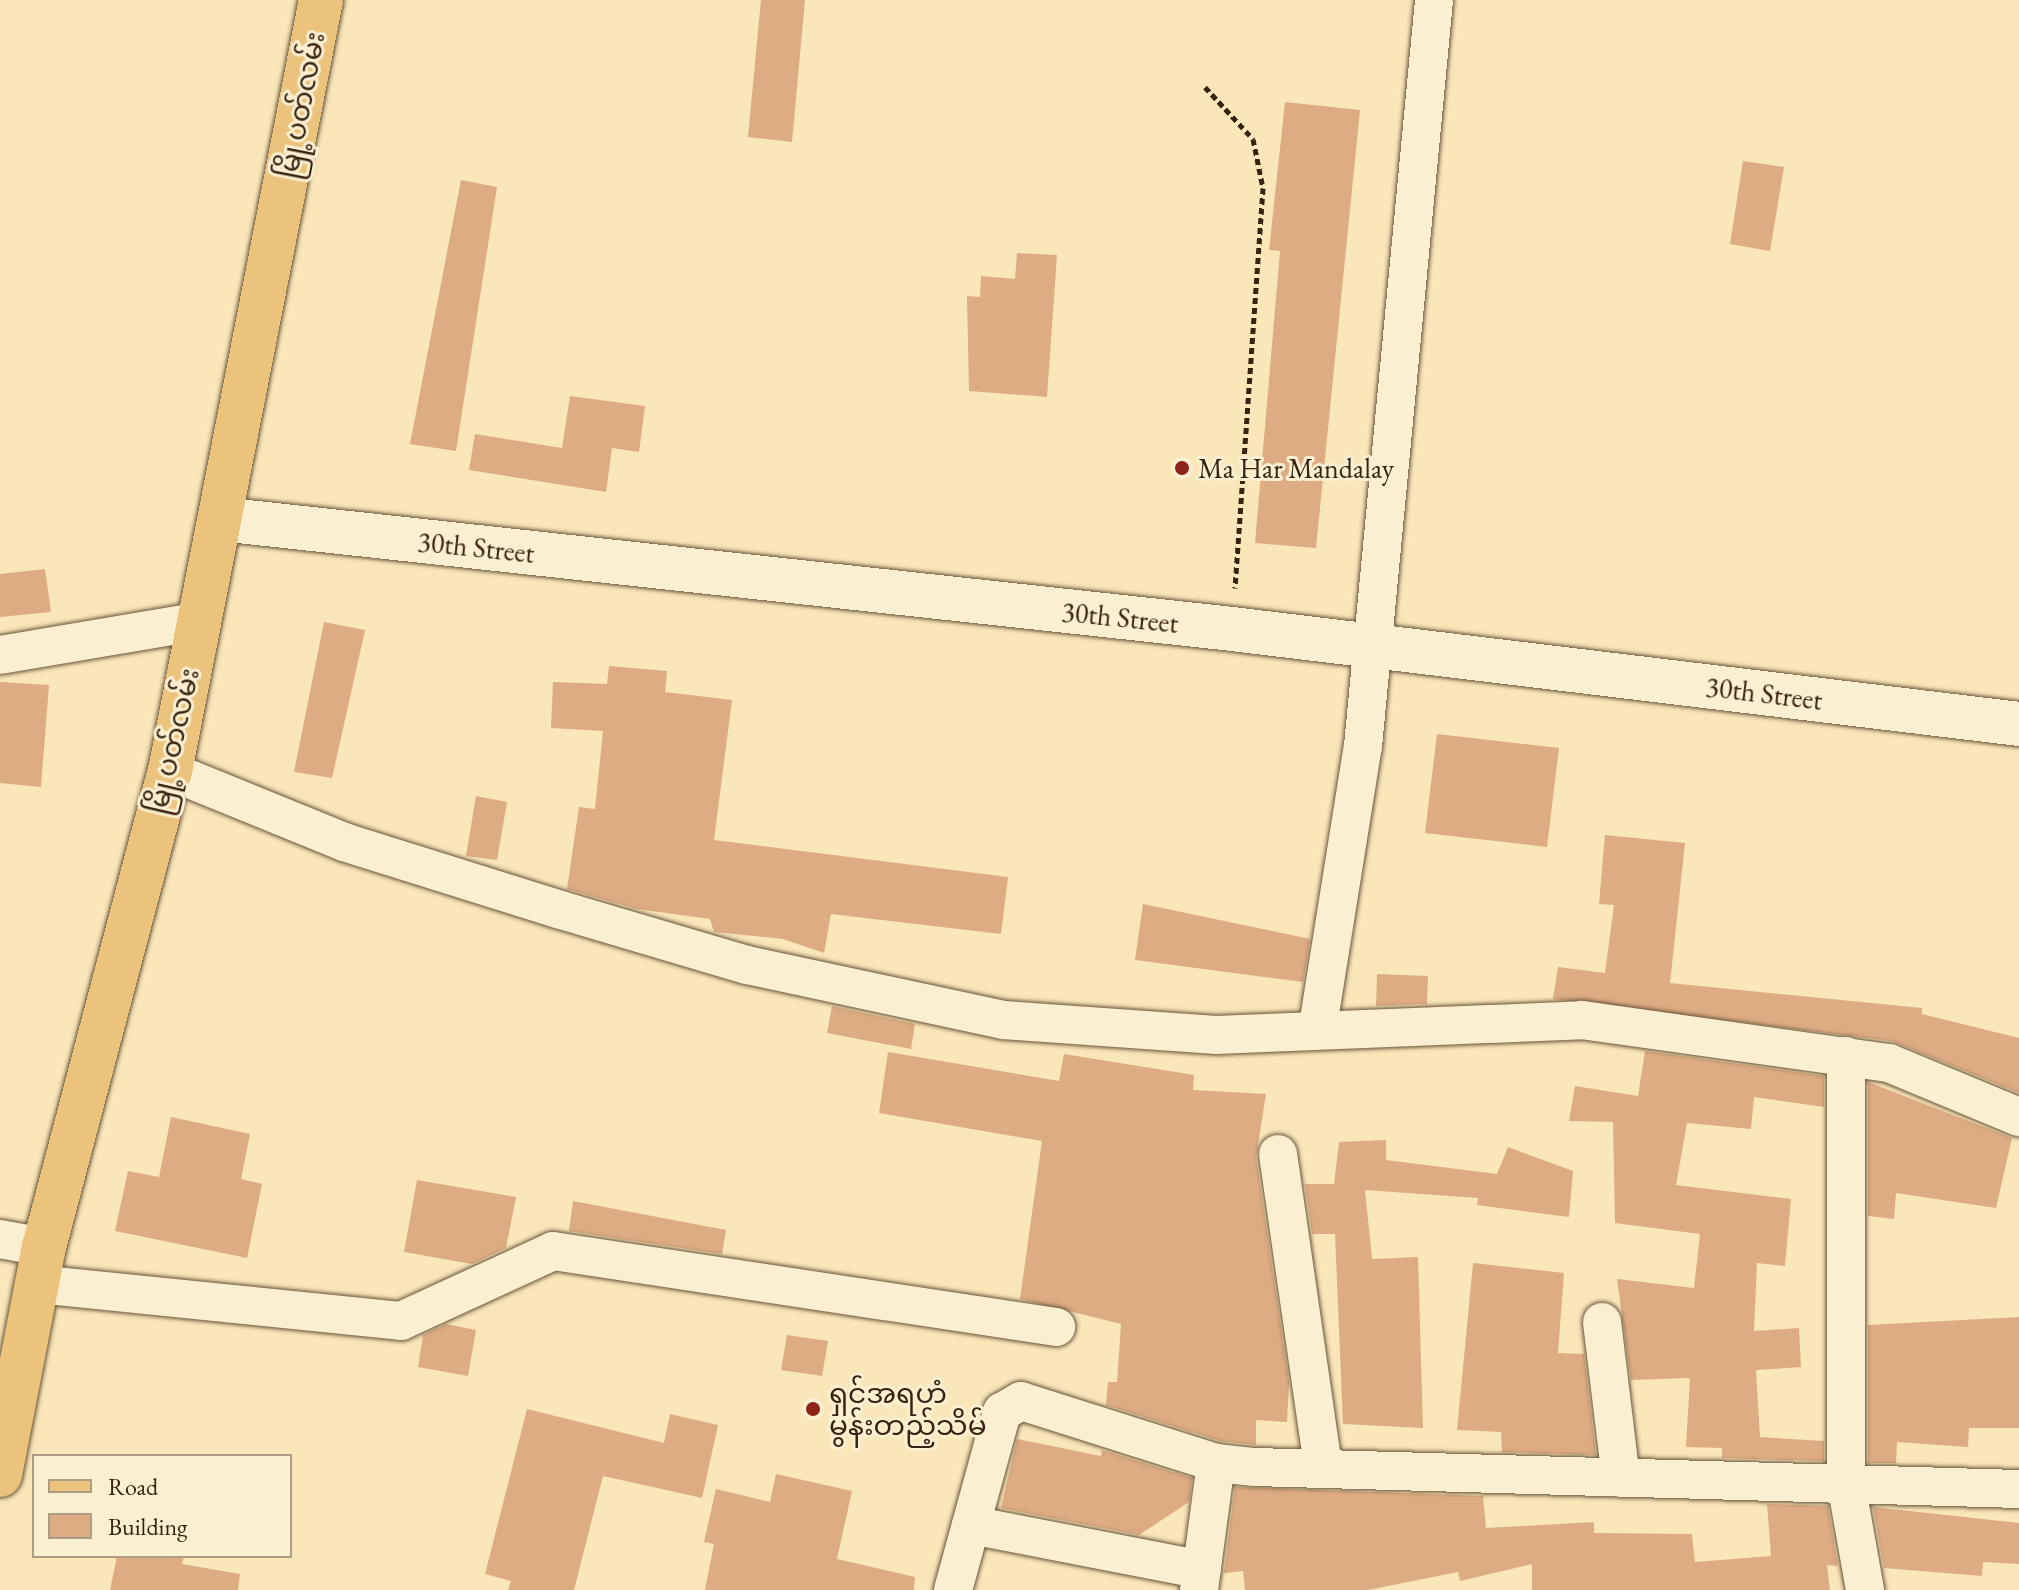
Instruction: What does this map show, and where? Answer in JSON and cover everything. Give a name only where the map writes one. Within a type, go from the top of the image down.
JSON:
[{"type":"main road","name":"မြို့ပတ်လမ်း","points":[[0,1475],[5,1436],[41,1266],[170,771],[321,0]]},
{"type":"main road","name":"30th Street","points":[[220,519],[1232,629],[2019,724]]},
{"type":"street","points":[[1318,1026],[1347,863],[1372,646],[1434,0]]},
{"type":"street","points":[[0,655],[200,621]]},
{"type":"street","points":[[170,771],[344,842],[762,969],[1003,1020],[1216,1035],[1318,1026],[1582,1020],[1846,1056],[1918,1072],[2019,1117]]},
{"type":"street","points":[[1846,1056],[1846,1483],[1865,1590]]},
{"type":"street","points":[[1278,1154],[1323,1466]]},
{"type":"street","points":[[0,1239],[41,1266],[401,1321],[553,1251],[1056,1327]]},
{"type":"street","points":[[1602,1322],[1621,1478]]},
{"type":"street","points":[[953,1590],[1008,1404],[1021,1401],[1216,1463],[2019,1489]]},
{"type":"street","points":[[971,1525],[1200,1580],[1216,1463]]},
{"type":"path","points":[[1205,87],[1253,139],[1263,188],[1232,629]]},
{"type":"building","points":[[761,0],[805,0],[792,142],[748,137]]},
{"type":"building","points":[[1285,102],[1360,110],[1316,548],[1255,543],[1280,251],[1269,250]]},
{"type":"building","points":[[1743,161],[1784,167],[1770,251],[1730,244]]},
{"type":"building","points":[[461,180],[497,187],[456,451],[410,444]]},
{"type":"building","points":[[1017,253],[1057,255],[1047,397],[969,391],[967,296],[980,297],[981,276],[1015,279]]},
{"type":"building","points":[[570,396],[645,406],[639,452],[612,448],[606,492],[469,470],[475,434],[562,448]]},
{"type":"building","points":[[45,569],[51,612],[0,617],[0,574]]},
{"type":"building","points":[[324,622],[365,630],[332,778],[294,772]]},
{"type":"building","points":[[609,666],[667,671],[665,692],[732,700],[714,840],[1008,877],[1001,934],[831,914],[824,953],[783,939],[714,932],[710,919],[637,909],[567,889],[579,807],[595,809],[603,731],[551,728],[553,682],[607,684]]},
{"type":"building","points":[[0,682],[49,685],[41,787],[0,783]]},
{"type":"building","points":[[1437,734],[1559,748],[1547,847],[1425,833]]},
{"type":"building","points":[[476,796],[507,802],[497,860],[466,856]]},
{"type":"building","points":[[1605,835],[1685,843],[1670,983],[1922,1008],[1922,1014],[2019,1038],[2019,1093],[1892,1041],[1553,999],[1558,967],[1605,973],[1614,905],[1599,904]]},
{"type":"building","points":[[1143,904],[1310,939],[1303,982],[1135,960]]},
{"type":"building","points":[[1377,974],[1428,976],[1427,1004],[1376,1006]]},
{"type":"building","points":[[832,1006],[915,1024],[911,1049],[827,1033]]},
{"type":"building","points":[[1645,1051],[1824,1076],[1824,1107],[1754,1097],[1751,1129],[1687,1123],[1676,1185],[1791,1199],[1785,1266],[1757,1263],[1754,1331],[1799,1328],[1801,1367],[1756,1370],[1760,1437],[1824,1441],[1824,1461],[1722,1458],[1722,1448],[1686,1447],[1690,1378],[1631,1380],[1617,1279],[1694,1288],[1700,1234],[1615,1223],[1613,1122],[1569,1121],[1575,1086],[1638,1096]]},
{"type":"building","points":[[888,1052],[1059,1081],[1064,1054],[1194,1075],[1193,1090],[1266,1094],[1256,1157],[1289,1382],[1287,1422],[1256,1420],[1256,1445],[1220,1441],[1106,1405],[1108,1382],[1117,1382],[1121,1324],[1020,1299],[1042,1141],[879,1113]]},
{"type":"building","points":[[1868,1082],[2012,1138],[1996,1208],[1896,1193],[1894,1219],[1868,1216]]},
{"type":"building","points":[[171,1117],[250,1134],[241,1179],[262,1184],[247,1258],[115,1231],[128,1171],[159,1177]]},
{"type":"building","points":[[1386,1140],[1386,1160],[1497,1174],[1508,1147],[1573,1171],[1569,1217],[1477,1205],[1478,1198],[1365,1190],[1372,1259],[1418,1257],[1423,1428],[1343,1424],[1335,1234],[1312,1234],[1305,1184],[1334,1184],[1339,1142]]},
{"type":"building","points":[[417,1180],[516,1197],[506,1248],[472,1264],[404,1252]]},
{"type":"building","points":[[573,1201],[726,1230],[722,1254],[569,1231]]},
{"type":"building","points":[[1473,1263],[1564,1273],[1558,1353],[1584,1354],[1596,1455],[1502,1452],[1501,1432],[1457,1430]]},
{"type":"building","points":[[2019,1317],[2019,1428],[1969,1428],[1968,1447],[1897,1442],[1896,1463],[1868,1463],[1868,1325]]},
{"type":"building","points":[[446,1324],[476,1330],[468,1376],[418,1367],[423,1335]]},
{"type":"building","points":[[787,1335],[828,1341],[822,1376],[781,1370]]},
{"type":"building","points":[[527,1409],[664,1443],[670,1414],[718,1425],[702,1498],[603,1476],[574,1590],[508,1590],[511,1581],[485,1574]]},
{"type":"building","points":[[1017,1439],[1101,1456],[1102,1450],[1192,1478],[1189,1502],[1139,1535],[1001,1508]]},
{"type":"building","points":[[776,1474],[852,1491],[837,1559],[915,1577],[914,1590],[705,1590],[714,1544],[704,1542],[716,1489],[770,1502]]},
{"type":"building","points":[[1235,1487],[1483,1496],[1486,1528],[1594,1522],[1594,1533],[1692,1534],[1695,1562],[1771,1556],[1767,1504],[1828,1506],[1838,1566],[1827,1565],[1830,1590],[1532,1590],[1532,1564],[1460,1581],[1458,1572],[1368,1590],[1245,1590],[1243,1571],[1224,1573]]},
{"type":"building","points":[[1873,1507],[2019,1523],[2019,1564],[1983,1562],[1982,1576],[1884,1568]]},
{"type":"building","points":[[117,1558],[184,1558],[182,1564],[240,1574],[238,1590],[110,1590]]},
{"type":"place","name":"Ma Har Mandalay","points":[[1182,468]]},
{"type":"place","name":"ရှင်အရဟံ မွန်းတည့်သိမ်","points":[[813,1409]]}]
